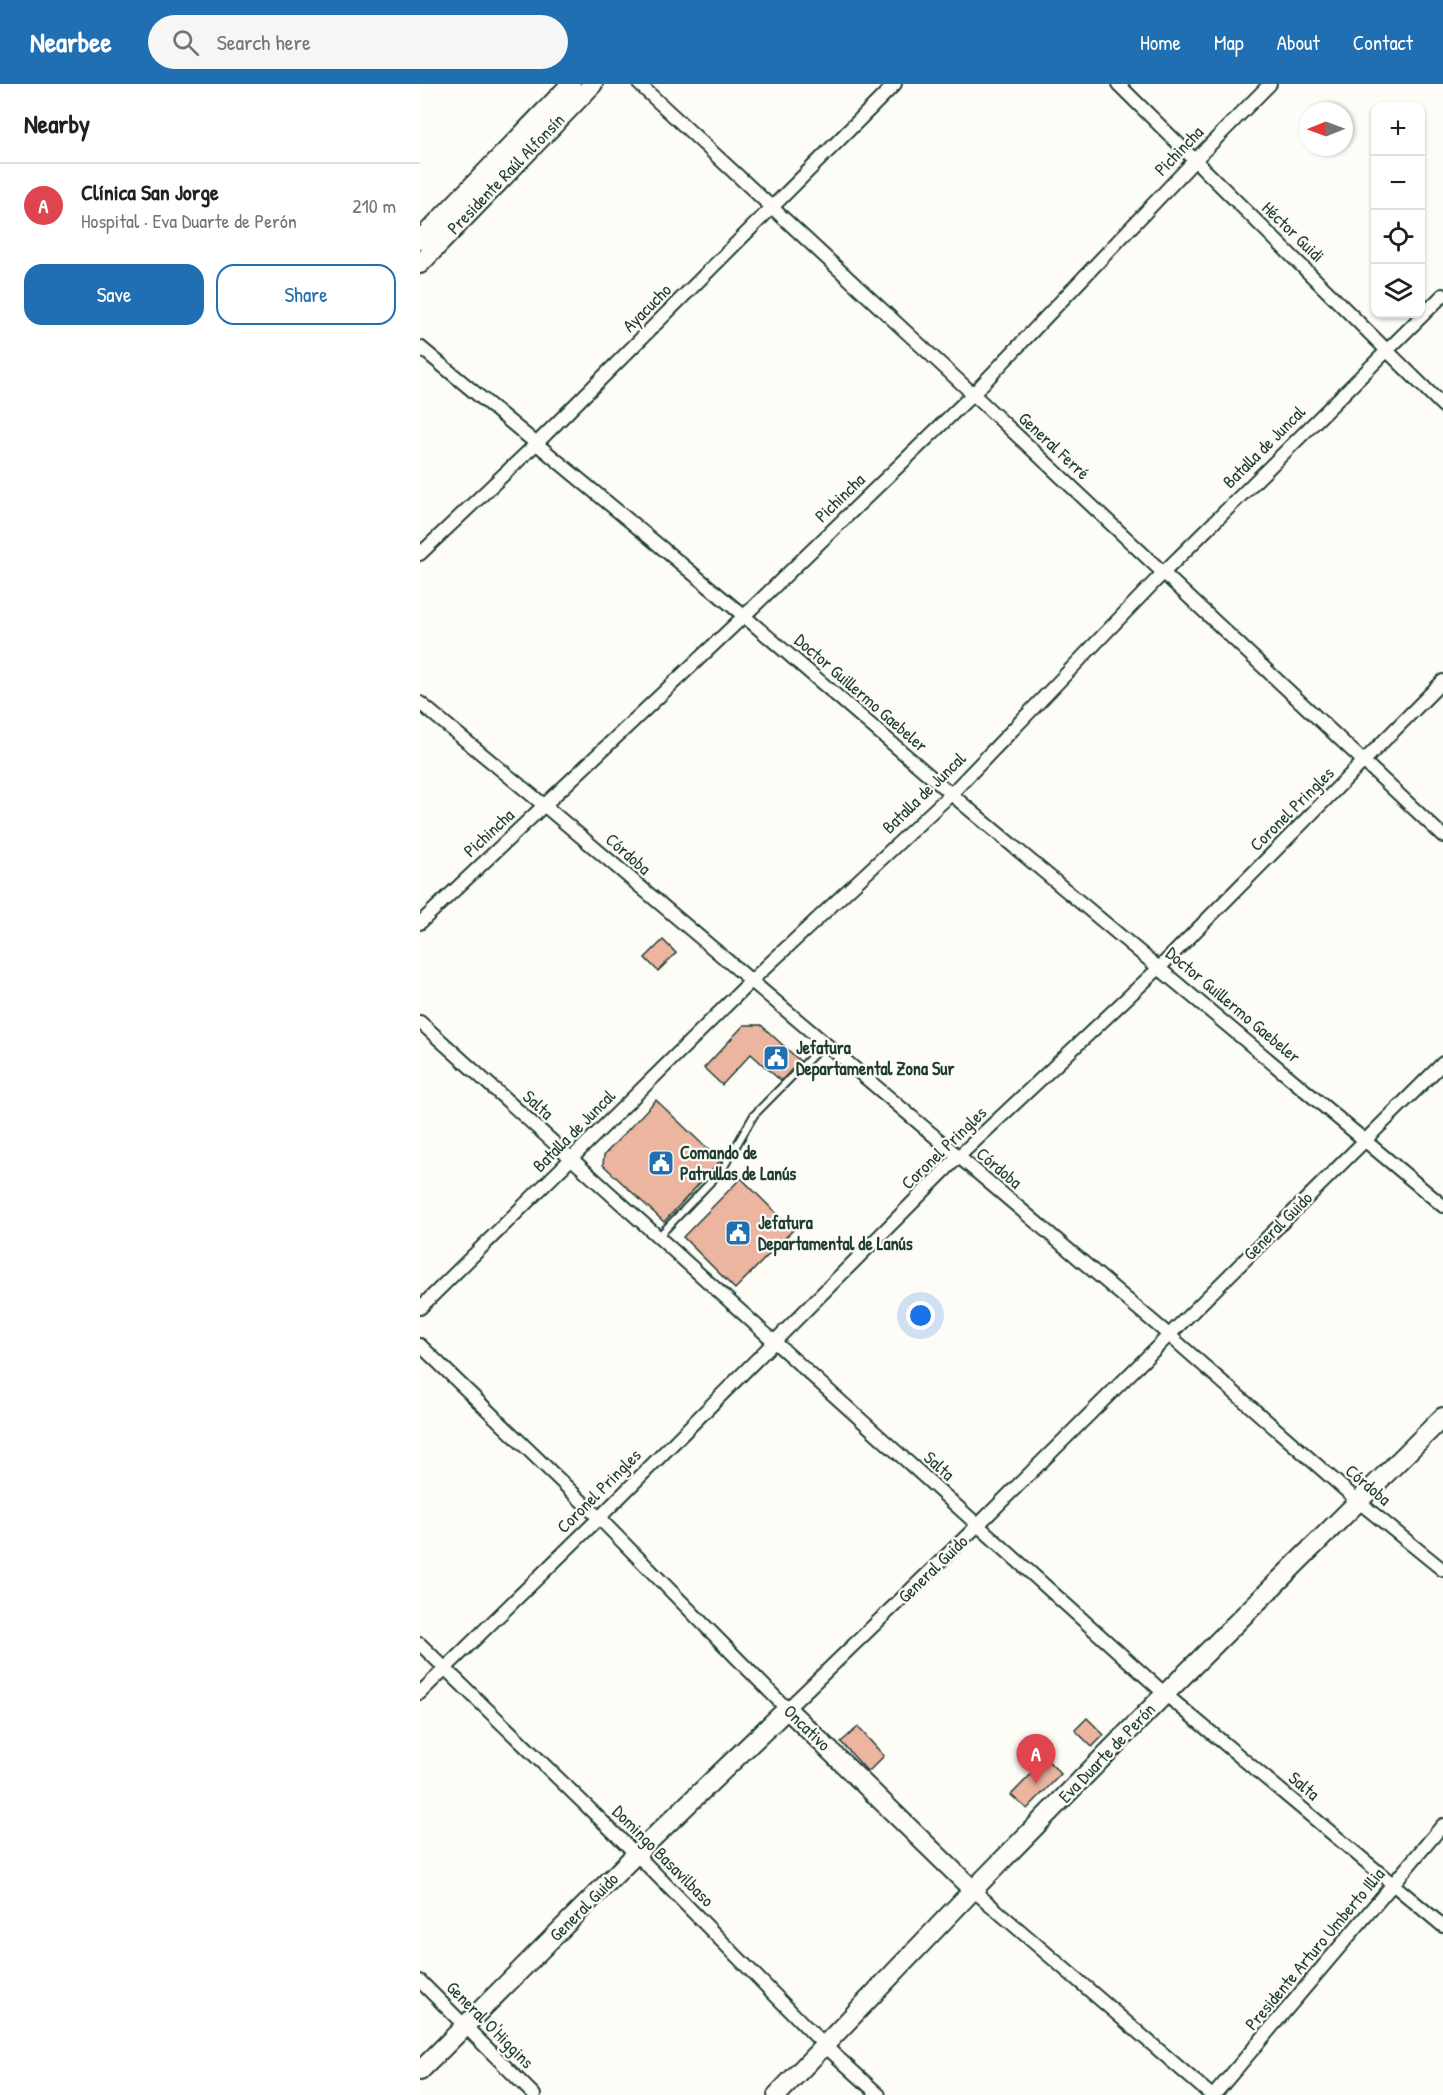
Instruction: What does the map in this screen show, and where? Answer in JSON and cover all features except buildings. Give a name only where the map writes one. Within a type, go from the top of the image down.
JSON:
[{"type":"main road","name":"Presidente Raúl Alfonsín","points":[[420,240],[571,84]]},
{"type":"main road","name":"Presidente Raúl Alfonsín","points":[[420,264],[593,84]]},
{"type":"main road","name":"Eva Duarte de Perón","points":[[777,2095],[1165,1694],[1443,1417]]},
{"type":"main road","name":"General Guido","points":[[420,2071],[636,1854],[788,1709]]},
{"type":"main road","name":"Oncativo","points":[[788,1709],[973,1890]]},
{"type":"street","name":"General Ferré","points":[[639,84],[1443,836]]},
{"type":"street","name":"Ayacucho","points":[[420,554],[537,443],[774,208],[895,84]]},
{"type":"street","name":"Héctor Guidi","points":[[1118,84],[1443,406]]},
{"type":"street","name":"Pichincha","points":[[420,923],[744,616],[973,394],[1270,84]]},
{"type":"street","name":"Batalla de Juncal","points":[[420,1308],[750,982],[951,794],[1163,573],[1443,295]]},
{"type":"street","name":"Doctor Guillermo Gaebeler","points":[[420,347],[744,616],[951,794],[1443,1206]]},
{"type":"street","name":"Coronel Pringles","points":[[420,1693],[599,1518],[958,1157],[1160,967],[1443,681]]},
{"type":"street","name":"Córdoba","points":[[420,703],[545,806],[1169,1335],[1359,1502],[1443,1570]]},
{"type":"street","name":"Salta","points":[[420,1022],[1165,1694],[1443,1926]]},
{"type":"street","name":"General Guido","points":[[788,1709],[978,1525],[1443,1063]]},
{"type":"street","name":"Oncativo","points":[[420,1345],[599,1518],[788,1709]]},
{"type":"street","name":"Domingo Basavilbaso","points":[[420,1644],[636,1854],[825,2046],[879,2095]]},
{"type":"street","name":"Presidente Arturo Umberto Illia","points":[[1212,2095],[1443,1825]]},
{"type":"street","name":"Oncativo","points":[[973,1890],[1212,2095]]},
{"type":"street","name":"General O'Higgins","points":[[420,1981],[534,2095]]},
{"type":"lane","points":[[658,1237],[722,1170],[754,1115],[824,1044]]},
{"type":"place","name":"Jefatura Departamental Zona Sur","points":[[776,1058]]},
{"type":"place","name":"Comando de Patrullas de Lanús","points":[[661,1163]]},
{"type":"place","name":"Jefatura Departamental de Lanús","points":[[738,1233]]},
{"type":"place","name":"Clínica San Jorge","points":[[1036,1784]]}]
